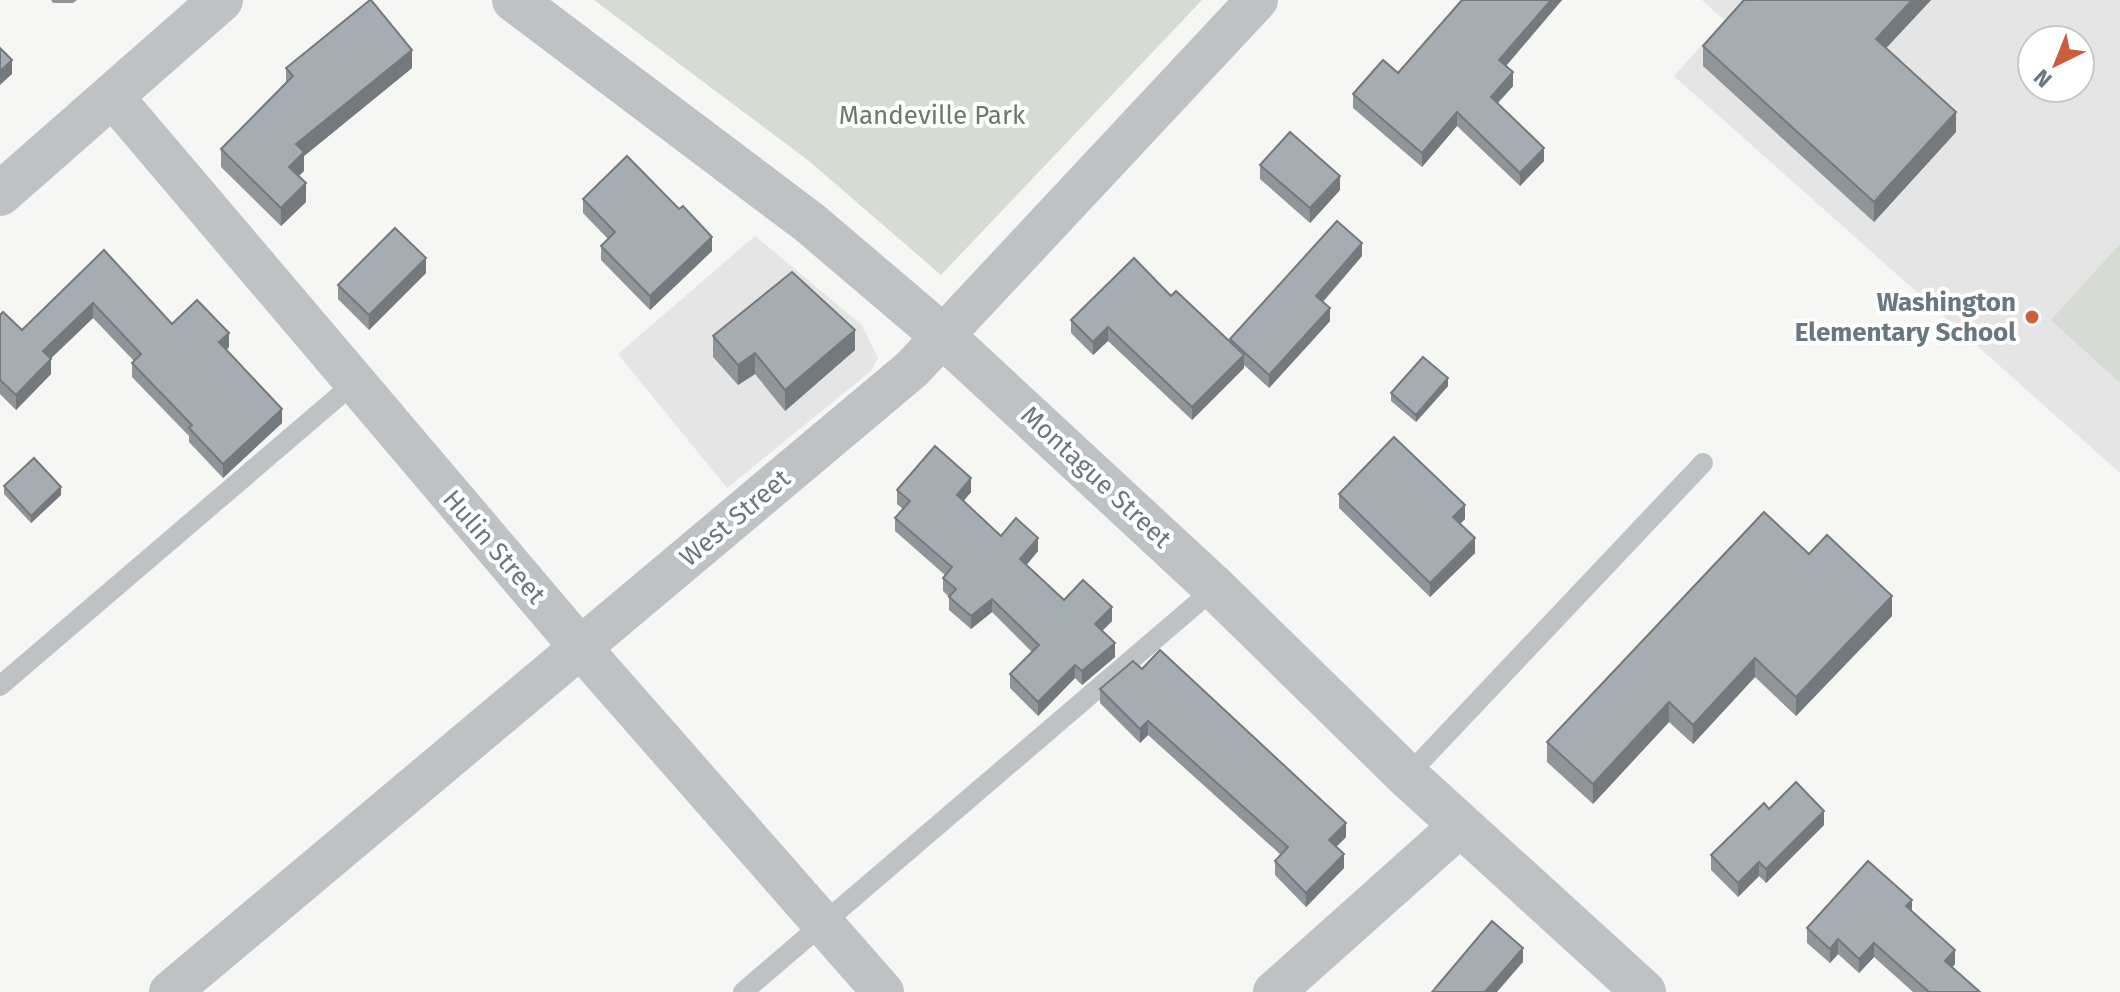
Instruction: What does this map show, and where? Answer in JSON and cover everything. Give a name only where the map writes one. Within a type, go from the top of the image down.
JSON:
[{"type":"street","points":[[0,194],[221,0]]},
{"type":"street","name":"Montague Street","points":[[514,0],[810,223],[944,337],[1215,588],[1407,776],[1644,992]]},
{"type":"street","name":"West Street","points":[[170,992],[912,369],[1257,0]]},
{"type":"street","name":"Hulin Street","points":[[112,96],[353,384],[883,992]]},
{"type":"street","points":[[1274,992],[1461,825]]},
{"type":"lane","points":[[0,686],[353,384]]},
{"type":"lane","points":[[1407,776],[1703,463]]},
{"type":"lane","points":[[743,992],[1215,588]]},
{"type":"shaded area","name":"Washington Elementary School","points":[[1702,0],[2120,0],[2120,473],[1674,76],[1724,20]]},
{"type":"shaded area","points":[[755,236],[862,325],[878,358],[871,371],[727,488],[618,354]]},
{"type":"green space","name":"Mandeville Park","points":[[594,0],[1202,0],[941,275],[809,161]]},
{"type":"green space","points":[[2120,244],[2120,383],[2051,320]]},
{"type":"building","points":[[370,0],[412,50],[296,144],[304,152],[289,167],[306,183],[281,208],[221,149],[293,76],[286,68]]},
{"type":"building","points":[[1462,0],[1551,0],[1499,60],[1513,72],[1491,97],[1544,148],[1520,173],[1457,112],[1422,153],[1353,94],[1383,60],[1398,73]]},
{"type":"building","points":[[1744,0],[1912,0],[1876,39],[1956,112],[1874,202],[1703,46]]},
{"type":"building","points":[[0,48],[12,60],[0,71]]},
{"type":"building","points":[[1290,132],[1340,176],[1310,208],[1260,165]]},
{"type":"building","points":[[627,156],[679,209],[683,206],[712,237],[650,296],[601,246],[615,232],[583,199]]},
{"type":"building","points":[[1337,221],[1362,243],[1316,296],[1330,308],[1269,375],[1230,339]]},
{"type":"building","points":[[395,228],[426,258],[369,315],[338,285]]},
{"type":"building","points":[[104,250],[172,324],[197,300],[229,333],[219,342],[282,409],[223,464],[189,428],[192,425],[132,363],[141,354],[93,303],[43,351],[51,359],[16,395],[0,380],[0,315],[3,312],[22,330]]},
{"type":"building","points":[[1134,258],[1171,296],[1176,291],[1244,355],[1192,407],[1108,327],[1093,342],[1071,320]]},
{"type":"building","points":[[792,272],[855,330],[785,390],[755,353],[738,365],[713,336]]},
{"type":"building","points":[[1423,357],[1448,378],[1416,415],[1391,393]]},
{"type":"building","points":[[1394,437],[1465,505],[1453,517],[1475,538],[1430,583],[1339,494]]},
{"type":"building","points":[[935,446],[971,478],[957,495],[1001,536],[1016,518],[1038,538],[1020,559],[1064,600],[1083,580],[1112,607],[1095,624],[1115,643],[1082,671],[1075,665],[1038,702],[1010,674],[1039,645],[992,599],[971,616],[949,597],[956,589],[943,578],[952,567],[895,518],[910,501],[897,490]]},
{"type":"building","points":[[34,458],[61,487],[31,516],[4,486]]},
{"type":"building","points":[[1764,512],[1809,554],[1827,535],[1892,596],[1796,697],[1755,658],[1693,725],[1669,702],[1593,784],[1547,742]]},
{"type":"building","points":[[1160,650],[1346,823],[1329,840],[1344,854],[1306,893],[1275,861],[1288,847],[1148,721],[1140,729],[1100,689],[1133,661],[1142,669]]},
{"type":"building","points":[[1796,782],[1824,811],[1766,869],[1759,862],[1738,883],[1711,855],[1764,803],[1769,809]]},
{"type":"building","points":[[1868,861],[1912,900],[1906,906],[1955,950],[1945,961],[1980,992],[1929,992],[1874,943],[1859,959],[1838,939],[1830,949],[1807,928]]},
{"type":"building","points":[[1492,921],[1523,948],[1485,992],[1432,992]]},
{"type":"place","name":"Washington Elementary School","points":[[2032,317]]}]
